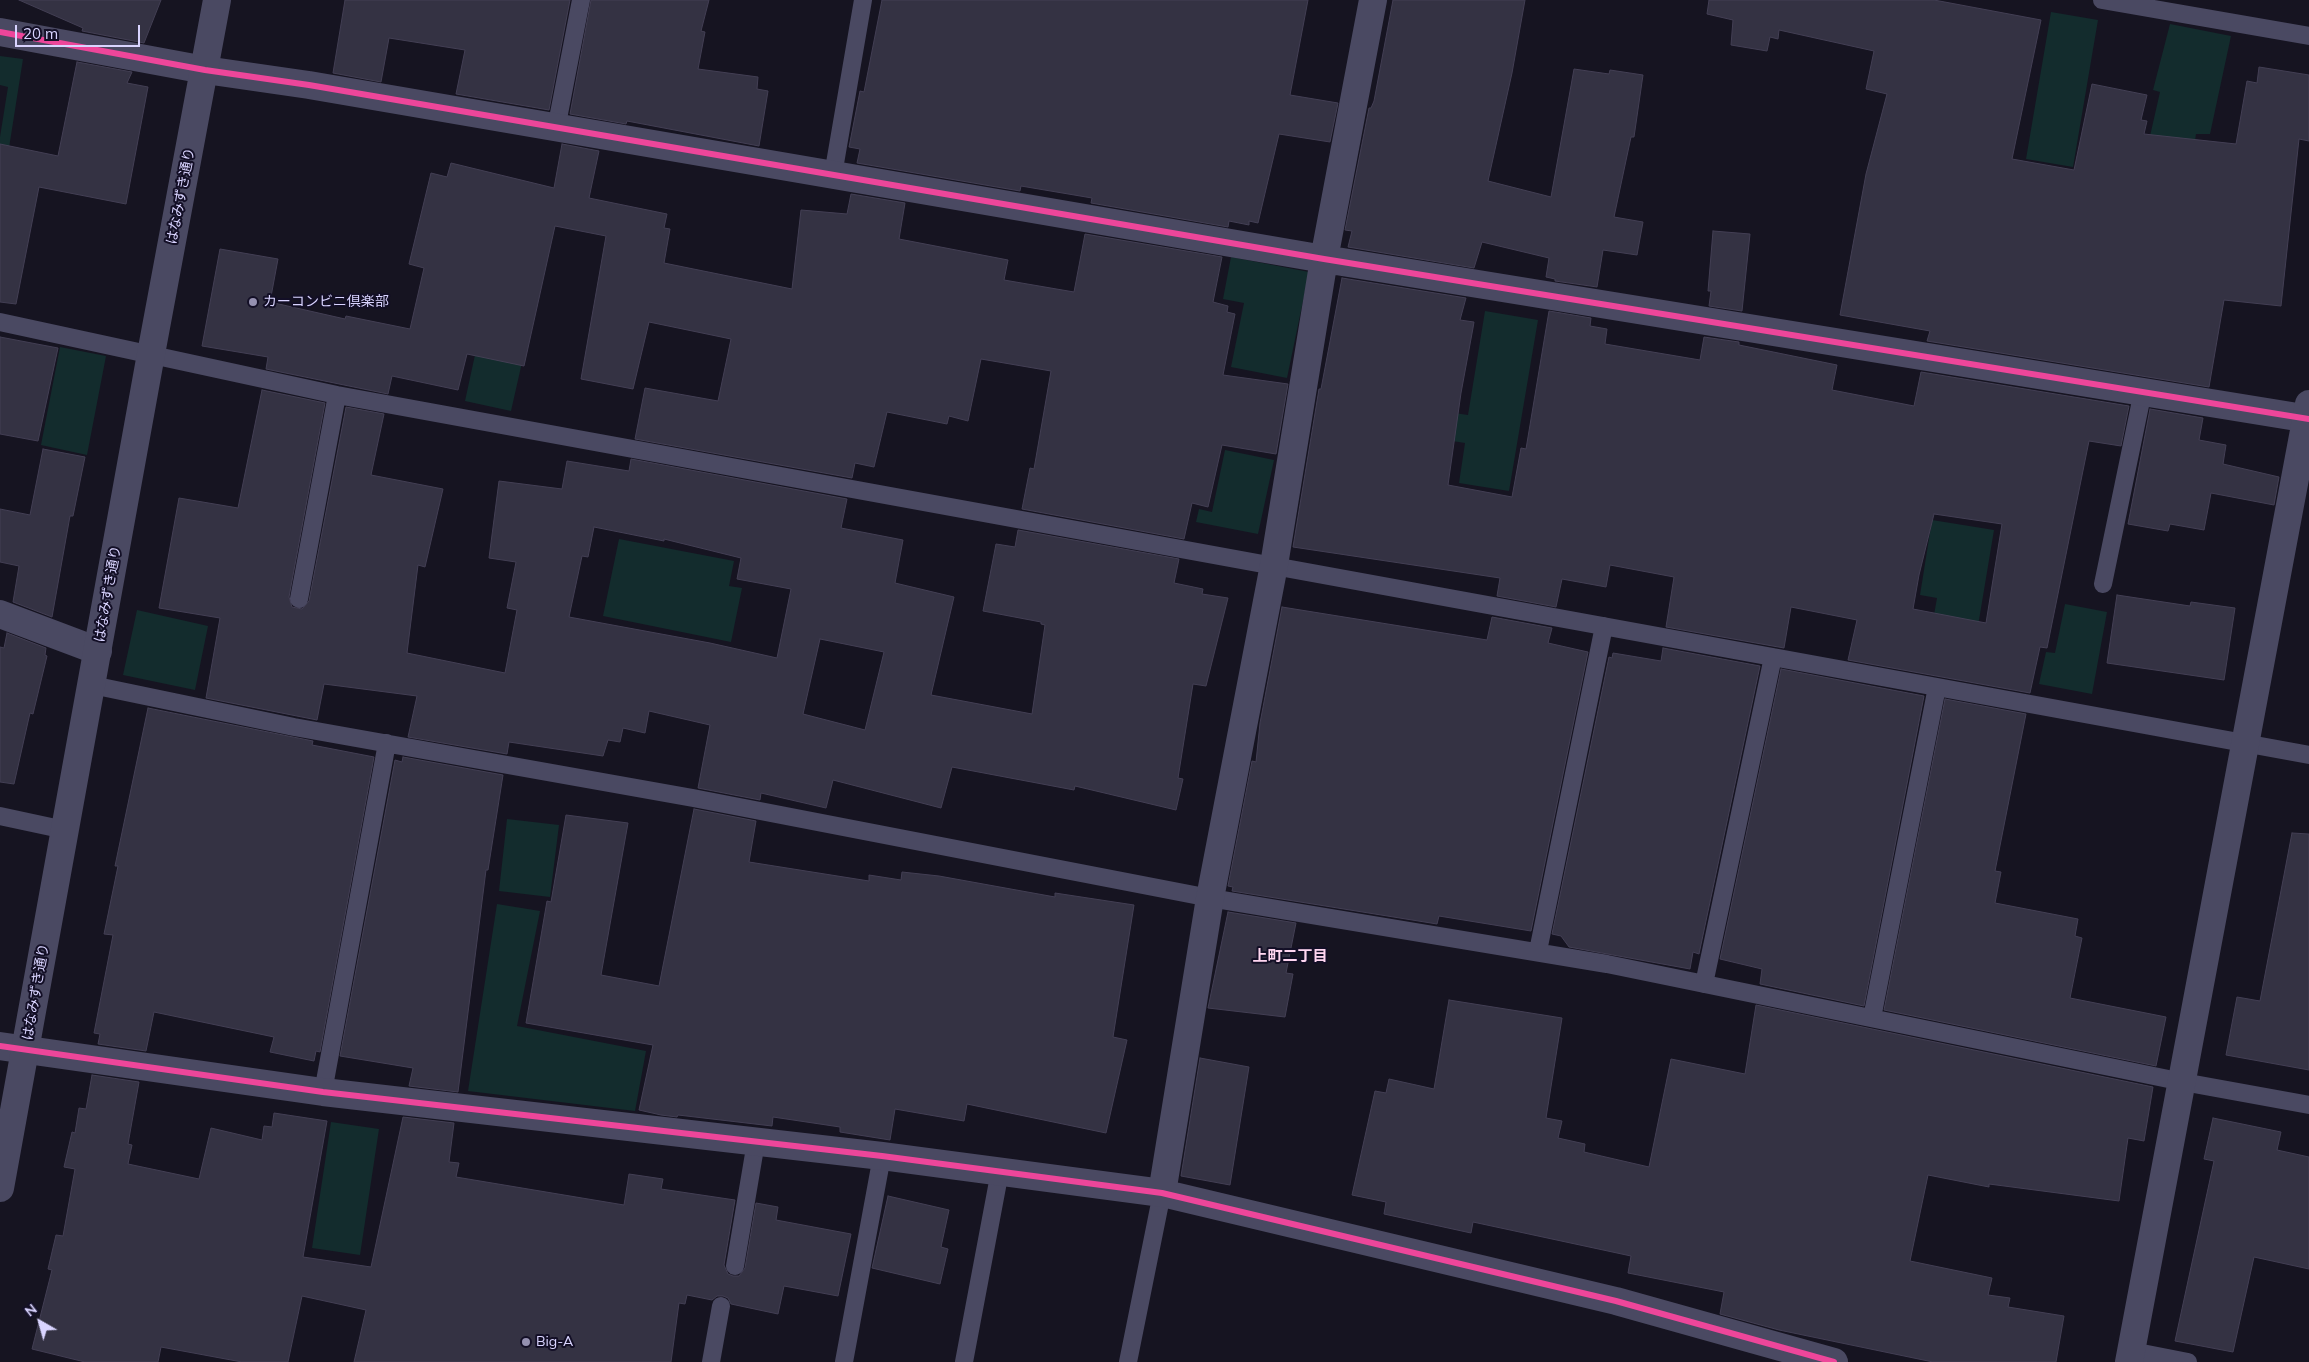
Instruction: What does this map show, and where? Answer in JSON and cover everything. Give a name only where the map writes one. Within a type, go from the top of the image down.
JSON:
[{"type":"street","name":"はなみずき通り","points":[[0,1188],[12,1048],[65,830],[217,0]]},
{"type":"street","points":[[1162,1194],[1210,898],[1274,565],[1324,259],[1373,0]]},
{"type":"street","points":[[0,32],[205,70],[309,85],[556,129],[1324,259],[2143,391],[2308,413],[2244,743],[2131,1356]]},
{"type":"street","points":[[0,614],[98,651]]},
{"type":"street","points":[[12,1048],[323,1092],[882,1156],[1162,1194],[1616,1301],[1834,1362]]},
{"type":"lane","points":[[556,129],[581,0]]},
{"type":"lane","points":[[833,175],[863,0]]},
{"type":"lane","points":[[2102,0],[2309,36]]},
{"type":"lane","points":[[0,322],[337,395],[2309,755]]},
{"type":"lane","points":[[2103,584],[2143,391]]},
{"type":"lane","points":[[299,598],[337,395]]},
{"type":"lane","points":[[1538,951],[1604,626]]},
{"type":"lane","points":[[1704,984],[1773,657]]},
{"type":"lane","points":[[92,685],[294,727],[693,798],[1210,898],[1538,951],[2182,1082],[2309,1105]]},
{"type":"lane","points":[[1872,1018],[1937,687]]},
{"type":"lane","points":[[323,1092],[387,743]]},
{"type":"lane","points":[[0,816],[65,830]]},
{"type":"lane","points":[[735,1266],[756,1142]]},
{"type":"lane","points":[[844,1362],[882,1156]]},
{"type":"lane","points":[[964,1362],[1000,1171]]},
{"type":"lane","points":[[1128,1362],[1162,1194]]},
{"type":"lane","points":[[711,1362],[721,1306]]},
{"type":"lane","points":[[2131,1356],[2188,1362]]},
{"type":"green space","points":[[2051,12],[2098,20],[2073,167],[2026,159]]},
{"type":"green space","points":[[2170,24],[2231,36],[2210,134],[2196,134],[2186,201],[2138,189],[2160,92],[2153,90]]},
{"type":"green space","points":[[0,56],[23,59],[6,167],[0,166],[0,137],[8,87],[0,85]]},
{"type":"green space","points":[[1231,257],[1309,272],[1287,378],[1231,367],[1244,303],[1223,299]]},
{"type":"green space","points":[[537,296],[511,411],[465,401],[483,318]]},
{"type":"green space","points":[[1485,311],[1538,320],[1509,491],[1459,483],[1465,443],[1389,431],[1393,404],[1468,415]]},
{"type":"green space","points":[[60,347],[106,356],[87,455],[41,445]]},
{"type":"green space","points":[[1225,450],[1274,460],[1258,534],[1196,522],[1199,509],[1212,512]]},
{"type":"green space","points":[[1932,520],[1994,530],[1970,674],[1925,666],[1937,598],[1920,595]]},
{"type":"green space","points":[[619,539],[734,561],[729,586],[742,588],[731,642],[603,616]]},
{"type":"green space","points":[[2065,604],[2107,612],[2092,694],[2039,684],[2046,652],[2055,653]]},
{"type":"green space","points":[[137,610],[208,626],[195,690],[123,675]]},
{"type":"green space","points":[[507,819],[559,825],[550,897],[499,891]]},
{"type":"green space","points":[[497,904],[540,911],[517,1026],[646,1051],[635,1111],[468,1091]]},
{"type":"green space","points":[[331,1122],[379,1129],[360,1255],[312,1248]]},
{"type":"building","points":[[19,0],[161,0],[144,43],[82,31],[83,28]]},
{"type":"building","points":[[345,0],[570,0],[549,110],[456,94],[465,50],[389,38],[381,82],[333,73]]},
{"type":"building","points":[[591,0],[709,0],[701,31],[705,32],[698,69],[758,77],[757,89],[768,91],[759,146],[627,121],[626,124],[570,114]]},
{"type":"building","points":[[882,0],[1308,0],[1290,95],[1338,103],[1330,142],[1279,134],[1258,223],[1249,221],[1249,225],[1229,221],[1228,227],[1091,203],[1092,198],[1021,186],[1020,191],[857,163],[860,149],[849,147],[860,91],[864,92]]},
{"type":"building","points":[[1393,0],[1525,0],[1512,73],[1488,181],[1551,197],[1574,69],[1609,74],[1610,70],[1643,75],[1634,137],[1631,137],[1614,217],[1643,222],[1637,255],[1603,250],[1597,287],[1555,281],[1555,279],[1546,277],[1549,258],[1482,242],[1474,268],[1348,247],[1352,231],[1345,230],[1369,108],[1371,108],[1374,101]]},
{"type":"building","points":[[1709,0],[1934,0],[2041,20],[2012,159],[2074,170],[2092,84],[2147,95],[2141,120],[2147,121],[2144,134],[2236,144],[2247,81],[2257,83],[2259,67],[2309,75],[2309,141],[2299,139],[2281,306],[2224,300],[2209,387],[1927,341],[1930,331],[1840,315],[1866,174],[1887,94],[1866,89],[1874,51],[1779,30],[1778,39],[1770,37],[1767,51],[1731,45],[1733,20],[1707,14]]},
{"type":"building","points":[[77,62],[132,72],[127,83],[148,87],[126,204],[39,187],[16,304],[0,302],[0,144],[58,156]]},
{"type":"building","points":[[562,144],[599,151],[589,198],[667,214],[664,228],[670,229],[664,263],[792,289],[801,210],[847,214],[851,194],[905,203],[899,239],[1008,260],[1004,280],[1074,292],[1085,234],[1222,257],[1213,302],[1228,306],[1227,312],[1235,314],[1223,375],[1288,384],[1276,454],[1222,445],[1208,507],[1192,503],[1184,539],[1022,509],[1030,468],[1034,469],[1051,371],[981,359],[968,421],[949,416],[947,424],[887,412],[874,467],[855,463],[852,478],[635,439],[645,388],[718,401],[731,339],[649,322],[633,389],[581,379],[606,236],[555,226],[524,366],[467,354],[458,390],[392,376],[388,394],[266,369],[268,357],[202,346],[220,249],[278,259],[270,302],[345,319],[346,316],[410,329],[424,268],[409,264],[431,173],[447,177],[451,163],[554,188]]},
{"type":"building","points":[[1713,231],[1750,234],[1742,311],[1709,306],[1711,291],[1708,291]]},
{"type":"building","points":[[1342,278],[1466,298],[1460,320],[1474,322],[1461,393],[1448,485],[1512,497],[1521,448],[1526,449],[1549,311],[1591,318],[1590,326],[1607,329],[1605,344],[1700,360],[1704,337],[1739,342],[1739,345],[1837,365],[1832,390],[1914,406],[1921,372],[2129,406],[2121,446],[2089,441],[2047,648],[2040,647],[2030,693],[1848,660],[1857,620],[1791,607],[1784,648],[1666,627],[1674,577],[1610,565],[1606,587],[1562,579],[1556,607],[1497,596],[1500,578],[1293,547],[1319,389],[1321,389]],"holes":[[[1934,514],[2002,524],[1986,623],[1913,609]]]},
{"type":"building","points":[[0,337],[58,348],[38,441],[0,434]]},
{"type":"building","points":[[262,390],[325,403],[289,597],[292,607],[302,609],[309,601],[346,407],[384,414],[371,475],[443,489],[425,567],[418,565],[407,653],[505,673],[517,610],[507,608],[516,562],[489,558],[499,481],[562,489],[567,461],[629,471],[631,459],[847,499],[841,528],[903,540],[895,583],[954,597],[931,695],[1032,714],[1045,625],[1041,624],[1041,622],[983,611],[996,544],[1015,547],[1018,530],[1179,559],[1174,583],[1203,589],[1202,594],[1228,598],[1206,686],[1193,684],[1178,778],[1183,779],[1176,810],[1075,786],[1074,790],[952,767],[941,808],[833,780],[826,808],[761,793],[760,800],[698,788],[710,725],[649,711],[645,733],[623,728],[620,742],[608,740],[603,756],[509,742],[507,754],[408,737],[417,696],[324,684],[317,720],[206,698],[220,618],[159,608],[179,498],[238,508]],"holes":[[[594,527],[664,541],[664,539],[741,558],[737,579],[791,589],[777,658],[710,643],[569,617],[582,556],[588,557]],[[820,639],[884,652],[865,730],[803,714]]]},
{"type":"building","points":[[2150,409],[2203,418],[2199,440],[2226,445],[2223,464],[2279,477],[2274,505],[2211,493],[2204,530],[2170,524],[2168,531],[2128,524]]},
{"type":"building","points":[[43,449],[85,457],[73,516],[70,516],[52,617],[13,602],[19,566],[0,562],[0,509],[30,515]]},
{"type":"building","points":[[2117,595],[2190,606],[2191,602],[2235,608],[2224,680],[2107,663]]},
{"type":"building","points":[[1282,607],[1487,640],[1492,617],[1552,628],[1548,643],[1588,652],[1531,931],[1439,916],[1437,924],[1232,891],[1233,887],[1228,886],[1252,761],[1256,762],[1260,723]]},
{"type":"building","points":[[7,633],[46,648],[45,655],[47,656],[33,714],[30,713],[14,784],[0,782],[0,647],[4,648]]},
{"type":"building","points":[[1663,648],[1760,666],[1699,954],[1693,952],[1690,969],[1569,947],[1561,936],[1552,934],[1609,657],[1612,658],[1613,653],[1661,661]]},
{"type":"building","points":[[1781,669],[1924,696],[1864,1006],[1760,984],[1762,969],[1720,959]]},
{"type":"building","points":[[1945,699],[2026,714],[1995,871],[2001,872],[1995,903],[2078,919],[2075,936],[2082,938],[2070,998],[2166,1017],[2156,1066],[1884,1010]]},
{"type":"building","points":[[148,708],[313,741],[312,745],[374,757],[320,1052],[316,1051],[314,1061],[270,1052],[274,1037],[154,1012],[146,1051],[98,1044],[100,1034],[94,1033],[113,935],[104,934],[118,866],[115,866]]},
{"type":"building","points":[[403,757],[503,775],[488,870],[486,870],[458,1092],[409,1086],[413,1068],[340,1056],[395,760],[402,762]]},
{"type":"building","points":[[694,809],[756,821],[749,862],[869,881],[869,875],[901,880],[902,872],[939,876],[1055,897],[1055,893],[1134,905],[1113,1037],[1127,1040],[1106,1133],[967,1104],[964,1121],[895,1109],[890,1140],[840,1132],[840,1127],[773,1117],[772,1126],[678,1115],[677,1117],[661,1115],[639,1110],[653,1045],[526,1023],[547,901],[551,902],[566,815],[628,823],[601,975],[659,986]]},
{"type":"building","points":[[2292,833],[2309,834],[2309,1070],[2226,1055],[2237,997],[2260,1001]]},
{"type":"building","points":[[1228,912],[1296,923],[1286,973],[1293,974],[1285,1017],[1208,1008]]},
{"type":"building","points":[[1449,1000],[1562,1018],[1546,1118],[1562,1121],[1558,1138],[1585,1144],[1584,1152],[1649,1167],[1671,1059],[1745,1074],[1756,1005],[2153,1087],[2144,1141],[2128,1138],[2119,1201],[1989,1184],[1989,1187],[1928,1175],[1910,1261],[1992,1278],[1988,1295],[2010,1298],[2008,1307],[2064,1316],[2056,1362],[1933,1362],[1779,1330],[1720,1314],[1724,1292],[1628,1273],[1631,1256],[1473,1222],[1471,1233],[1384,1214],[1386,1202],[1352,1195],[1375,1091],[1386,1093],[1389,1079],[1434,1089]]},
{"type":"building","points":[[1200,1058],[1249,1067],[1230,1185],[1181,1176]]},
{"type":"building","points":[[92,1075],[139,1082],[128,1144],[132,1145],[128,1164],[199,1179],[211,1128],[262,1140],[264,1126],[272,1127],[274,1113],[327,1121],[303,1257],[371,1267],[403,1117],[454,1123],[449,1162],[459,1163],[456,1177],[624,1205],[629,1174],[663,1179],[661,1189],[735,1200],[724,1265],[728,1274],[733,1276],[739,1276],[745,1268],[756,1203],[778,1207],[776,1220],[851,1234],[838,1296],[784,1286],[778,1314],[731,1304],[728,1298],[723,1296],[717,1296],[712,1300],[687,1295],[685,1304],[679,1303],[671,1362],[354,1362],[366,1310],[302,1296],[288,1362],[242,1362],[161,1347],[158,1362],[85,1362],[32,1349],[52,1270],[48,1269],[56,1235],[63,1236],[75,1169],[64,1167],[72,1132],[75,1133],[79,1108],[86,1109]]},
{"type":"building","points":[[2213,1118],[2281,1132],[2277,1150],[2309,1157],[2309,1269],[2254,1257],[2233,1352],[2175,1341],[2214,1161],[2204,1159]]},
{"type":"building","points":[[888,1196],[949,1210],[941,1247],[948,1249],[940,1284],[872,1268]]},
{"type":"cycle path","points":[[0,32],[205,70],[309,85],[1324,259],[2309,419]]},
{"type":"cycle path","points":[[0,1046],[323,1092],[882,1156],[1162,1193],[1616,1301],[1834,1362]]},
{"type":"place","name":"カーコンビニ倶楽部","points":[[253,302]]},
{"type":"place","name":"Big-A","points":[[526,1342]]},
{"type":"district","name":"上町二丁目","points":[[1290,956]]}]
